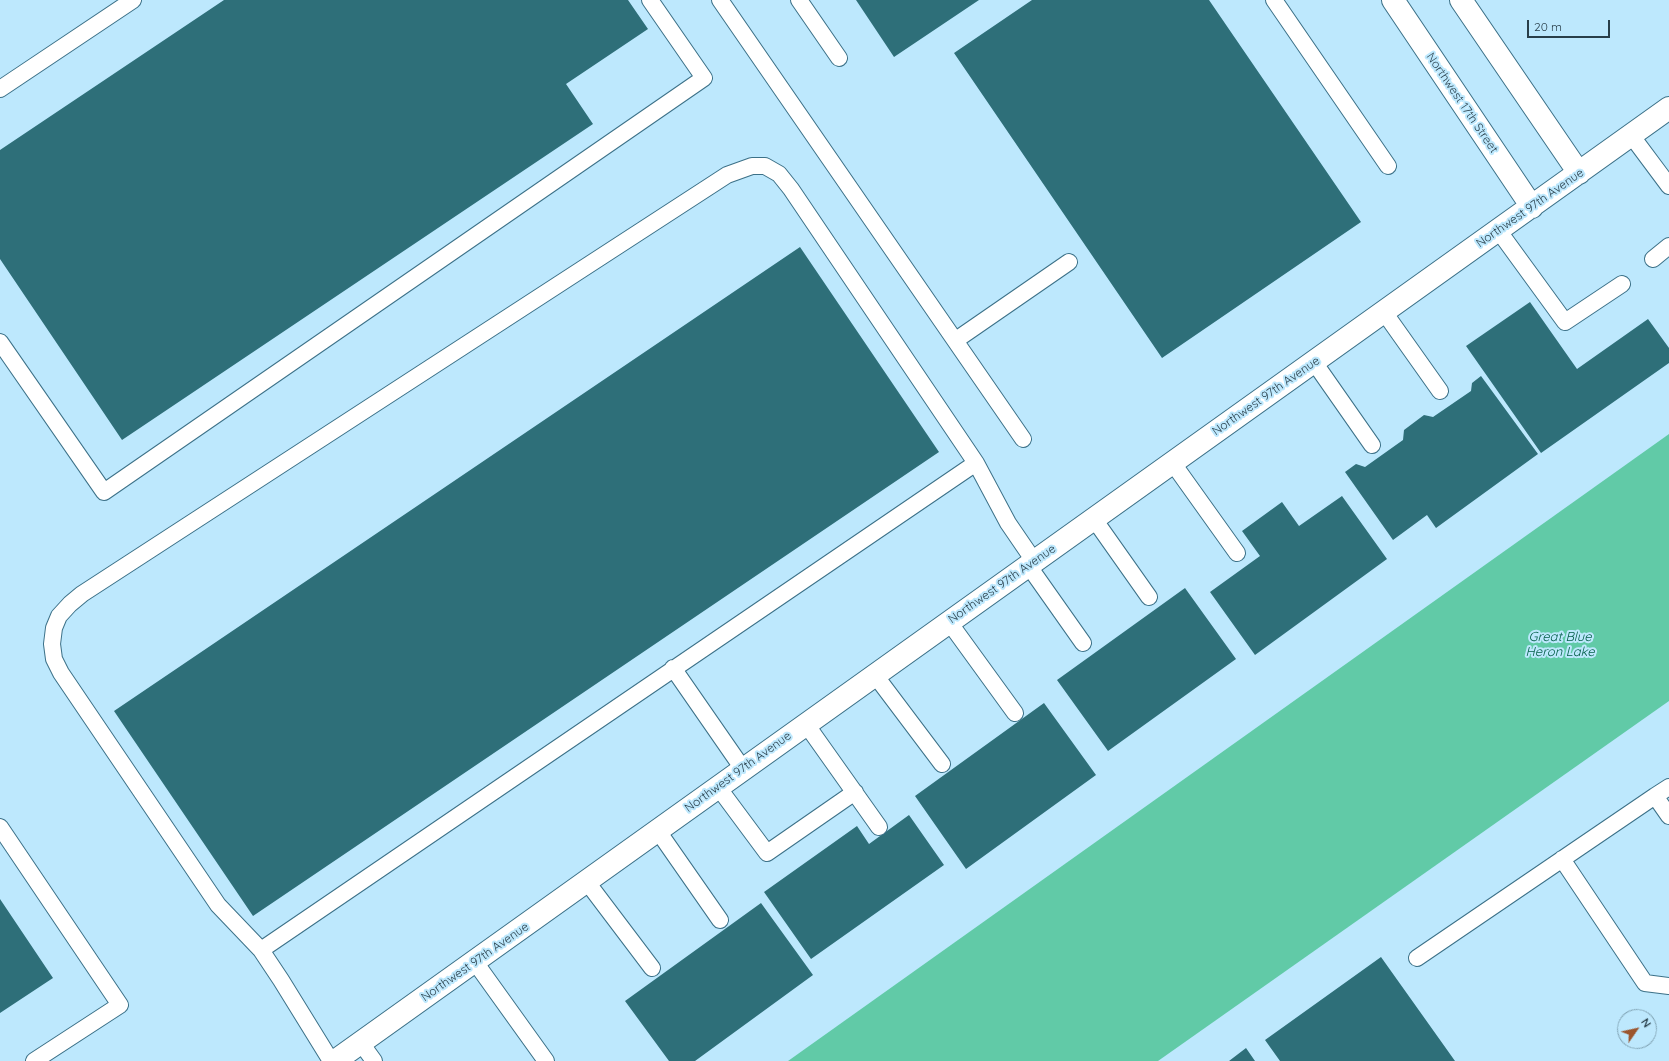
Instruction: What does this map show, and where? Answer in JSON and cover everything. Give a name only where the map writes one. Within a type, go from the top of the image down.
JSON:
[{"type":"street","name":"Northwest 17th Street","points":[[1393,0],[1532,206]]},
{"type":"street","points":[[1461,0],[1579,173]]},
{"type":"street","name":"Northwest 97th Avenue","points":[[335,1061],[1669,108]]},
{"type":"lane","points":[[0,89],[134,0]]},
{"type":"lane","points":[[0,342],[104,492],[704,78],[650,0]]},
{"type":"lane","points":[[720,0],[1023,439]]},
{"type":"lane","points":[[799,0],[839,58]]},
{"type":"lane","points":[[1274,0],[1388,166]]},
{"type":"lane","points":[[1631,135],[1669,186]]},
{"type":"lane","points":[[331,1061],[261,950],[218,905],[61,673],[54,659],[52,644],[54,628],[63,612],[82,594],[727,175],[752,166],[765,166],[779,174],[791,189],[976,463],[1031,563],[1082,643]]},
{"type":"lane","points":[[1498,230],[1565,322],[1622,284]]},
{"type":"lane","points":[[1652,259],[1669,246]]},
{"type":"lane","points":[[956,340],[1070,262]]},
{"type":"lane","points":[[1384,312],[1440,391]]},
{"type":"lane","points":[[1314,362],[1372,445]]},
{"type":"lane","points":[[1172,462],[1237,553]]},
{"type":"lane","points":[[261,950],[976,463]]},
{"type":"lane","points":[[1094,519],[1149,597]]},
{"type":"lane","points":[[949,622],[1015,713]]},
{"type":"lane","points":[[673,668],[743,769]]},
{"type":"lane","points":[[875,675],[942,764]]},
{"type":"lane","points":[[806,724],[879,827]]},
{"type":"lane","points":[[718,787],[767,853],[855,792]]},
{"type":"lane","points":[[1417,958],[1669,787]]},
{"type":"lane","points":[[1655,796],[1669,816]]},
{"type":"lane","points":[[0,827],[120,1005],[34,1061]]},
{"type":"lane","points":[[658,831],[720,920]]},
{"type":"lane","points":[[1562,859],[1645,983],[1669,986]]},
{"type":"lane","points":[[587,882],[652,968]]},
{"type":"lane","points":[[475,962],[546,1061]]},
{"type":"lane","points":[[361,1043],[374,1061]]},
{"type":"water","name":"Great Blue Heron Lake","points":[[1669,434],[1669,701],[1158,1061],[788,1061]]},
{"type":"building","points":[[224,0],[628,0],[648,29],[566,84],[593,124],[122,440],[0,259],[0,150]]},
{"type":"building","points":[[856,0],[979,0],[894,57]]},
{"type":"building","points":[[1032,0],[1209,0],[1361,222],[1162,358],[954,53]]},
{"type":"building","points":[[800,247],[939,452],[253,916],[114,711]]},
{"type":"building","points":[[1530,302],[1577,369],[1648,319],[1669,348],[1669,363],[1541,453],[1466,346]]},
{"type":"building","points":[[1481,376],[1538,454],[1436,528],[1427,515],[1393,540],[1345,472],[1356,464],[1365,467],[1403,440],[1404,430],[1424,415],[1433,417],[1471,391],[1472,383]]},
{"type":"building","points":[[1342,496],[1387,559],[1255,655],[1210,592],[1260,556],[1242,531],[1282,502],[1299,526]]},
{"type":"building","points":[[1185,588],[1236,659],[1108,751],[1057,680]]},
{"type":"building","points":[[1044,703],[1096,775],[966,869],[915,796]]},
{"type":"building","points":[[909,815],[944,865],[811,959],[764,892],[857,826],[869,844]]},
{"type":"building","points":[[0,899],[53,978],[0,1013]]},
{"type":"building","points":[[761,903],[813,975],[695,1061],[669,1061],[625,1001]]},
{"type":"building","points":[[1381,957],[1455,1061],[1280,1061],[1265,1040]]},
{"type":"building","points":[[1246,1048],[1255,1061],[1229,1061]]}]
